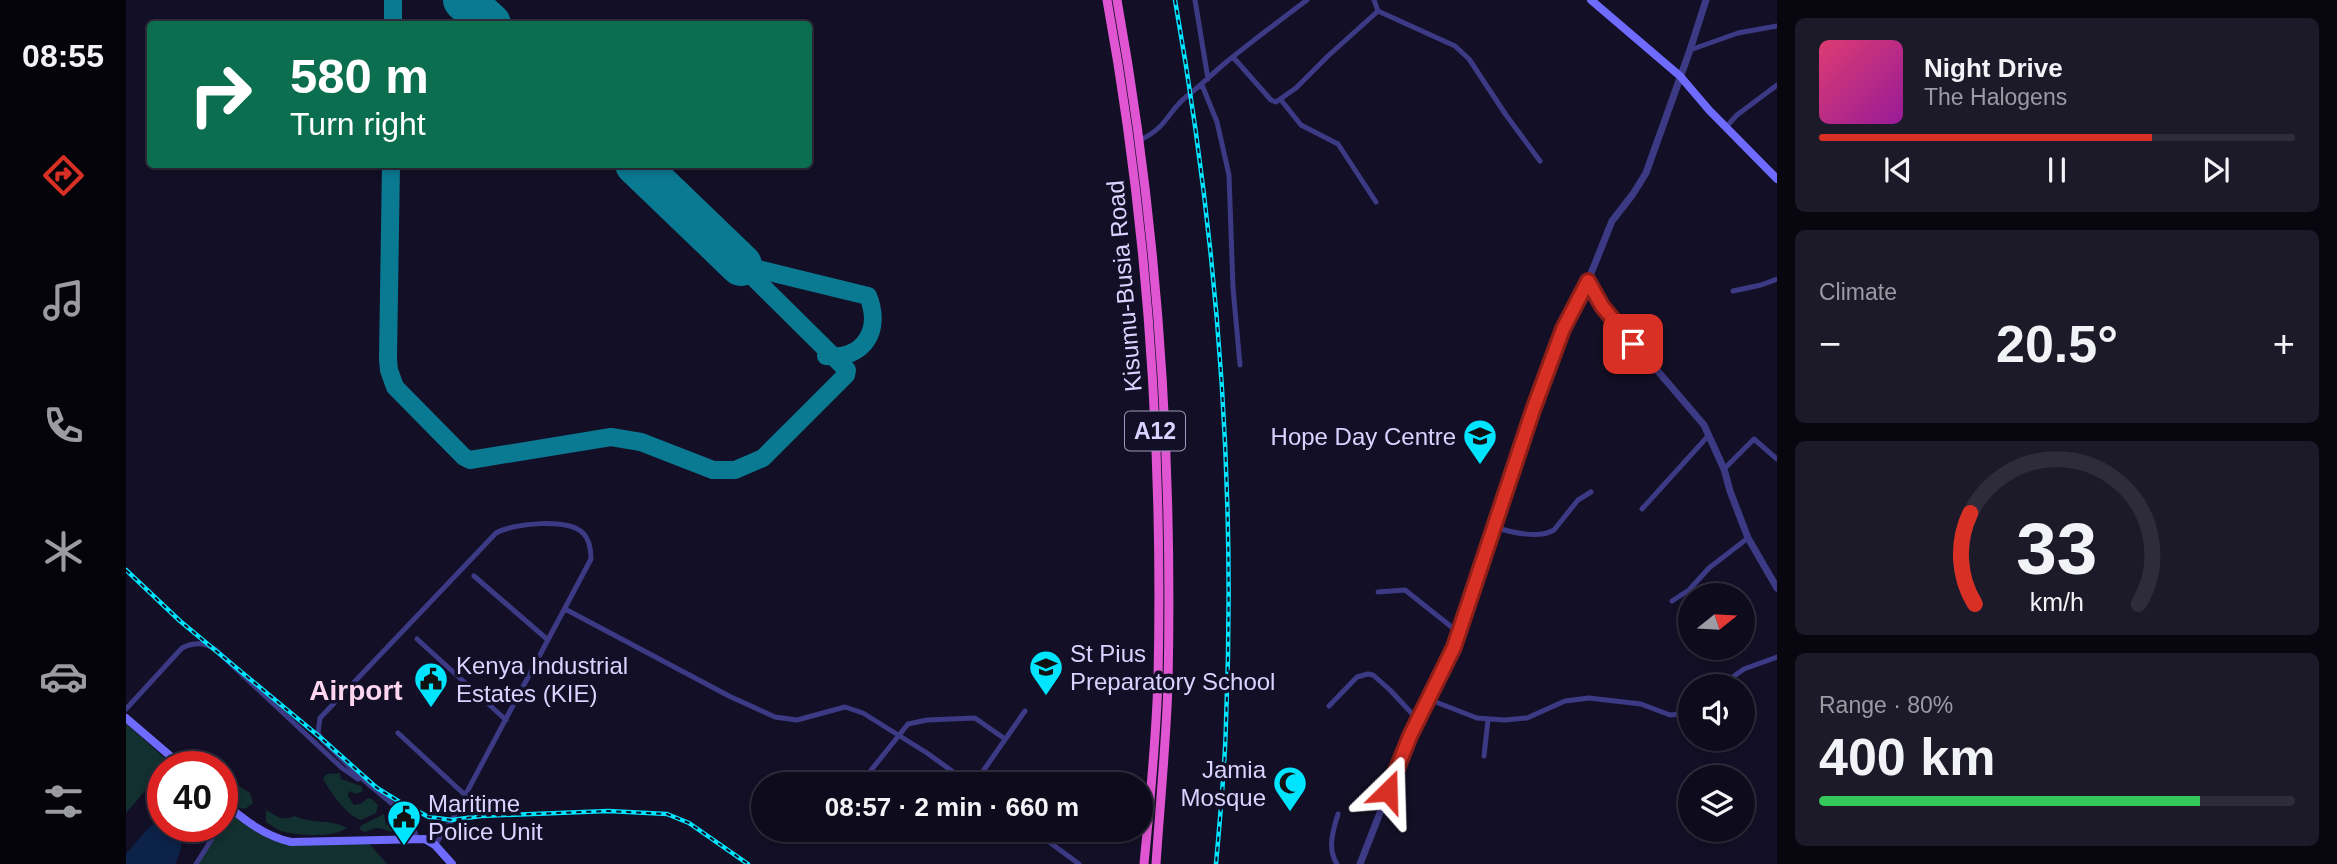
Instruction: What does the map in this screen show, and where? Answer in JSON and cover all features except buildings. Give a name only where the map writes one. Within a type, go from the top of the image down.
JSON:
[{"type":"highway","name":"Kisumu-Busia Road","points":[[1107,0],[1125,101],[1146,285],[1154,397],[1158,495],[1157,682],[1144,864]]},
{"type":"highway","name":"Kisumu-Busia Road","points":[[1117,0],[1140,141],[1163,355],[1168,490],[1168,685],[1156,864]]},
{"type":"main road","points":[[1591,0],[1680,76],[1777,179]]},
{"type":"main road","points":[[126,718],[164,751]]},
{"type":"main road","points":[[238,814],[275,838],[291,842],[425,839],[435,845],[452,864]]},
{"type":"street","points":[[1195,0],[1208,79]]},
{"type":"street","points":[[1140,141],[1164,125],[1185,99],[1233,57],[1307,0]]},
{"type":"street","points":[[1374,0],[1378,10],[1455,46],[1469,59],[1540,161]]},
{"type":"street","points":[[1360,864],[1418,720],[1458,632],[1563,329],[1588,281],[1612,221],[1646,173],[1706,0]]},
{"type":"street","points":[[1233,57],[1271,100],[1276,102],[1314,72],[1378,10]]},
{"type":"street","points":[[1690,50],[1738,33],[1777,26]]},
{"type":"street","points":[[1202,85],[1217,122],[1229,176],[1233,288],[1240,365]]},
{"type":"street","points":[[1726,127],[1777,85]]},
{"type":"street","points":[[1281,100],[1301,125],[1338,144],[1376,202]]},
{"type":"street","points":[[1733,291],[1777,279]]},
{"type":"street","points":[[1588,281],[1602,306],[1704,425],[1724,469],[1748,538],[1777,588]]},
{"type":"street","points":[[1642,509],[1709,435]]},
{"type":"street","points":[[1724,469],[1754,439],[1777,459]]},
{"type":"street","points":[[1494,527],[1549,533],[1578,500],[1591,492]]},
{"type":"street","points":[[417,838],[407,817],[364,781],[322,740],[318,733],[320,718],[496,533],[513,527],[565,524],[585,535],[591,559],[466,795],[435,845]]},
{"type":"street","points":[[1672,601],[1689,590],[1709,569],[1748,538]]},
{"type":"street","points":[[474,576],[548,640]]},
{"type":"street","points":[[1378,592],[1405,590],[1458,632]]},
{"type":"street","points":[[565,609],[729,696],[775,716],[797,720],[845,707],[863,713],[954,772]]},
{"type":"street","points":[[417,639],[506,720]]},
{"type":"street","points":[[126,709],[182,648],[206,643],[342,768],[364,781]]},
{"type":"street","points":[[1737,674],[1777,657]]},
{"type":"street","points":[[1329,706],[1357,677],[1368,674],[1373,675],[1390,690],[1418,720]]},
{"type":"street","points":[[1428,699],[1464,714],[1488,720],[1527,718],[1565,702],[1589,698],[1641,704],[1670,715],[1678,714]]},
{"type":"street","points":[[981,772],[1025,711]]},
{"type":"street","points":[[870,772],[908,724],[968,717],[979,720],[1005,739]]},
{"type":"street","points":[[1484,756],[1488,720]]},
{"type":"street","points":[[398,733],[466,795]]},
{"type":"street","points":[[1337,864],[1331,854],[1331,843],[1339,814]]},
{"type":"street","points":[[196,864],[210,842]]},
{"type":"street","points":[[1048,842],[1075,863]]},
{"type":"green space","points":[[126,723],[157,751],[147,751],[147,789],[126,813]]},
{"type":"green space","points":[[340,773],[341,779],[361,786],[363,791],[356,794],[349,791],[348,796],[354,805],[368,798],[372,799],[378,805],[376,813],[361,820],[339,803],[323,778],[327,774]]},
{"type":"green space","points":[[238,785],[250,793],[253,803],[245,809],[238,808]]},
{"type":"green space","points":[[266,810],[283,818],[294,816],[347,828],[324,835],[288,833],[266,822]]},
{"type":"green space","points":[[238,814],[275,838],[365,839],[387,864],[198,864],[212,842],[238,842]]},
{"type":"green space","points":[[384,814],[386,825],[395,823],[402,826],[392,831],[376,828],[365,832],[359,829],[362,825]]},
{"type":"water","points":[[147,830],[147,842],[181,842],[175,864],[126,864],[126,854]]},
{"type":"taxiway","points":[[393,0],[393,21]]},
{"type":"taxiway","points":[[391,168],[389,370],[395,387],[470,460],[611,437],[641,442],[713,470],[735,470],[763,458],[846,375],[847,370],[741,265]]},
{"type":"taxiway","points":[[741,265],[868,296],[873,320],[866,340],[860,348],[851,353],[826,356]]},
{"type":"runway","points":[[464,0],[487,21]]},
{"type":"runway","points":[[640,168],[741,265]]},
{"type":"railway","points":[[1175,0],[1202,179],[1220,360],[1225,450],[1228,631],[1225,757],[1216,864]]},
{"type":"railway","points":[[126,570],[180,621],[377,788],[429,817],[452,820],[481,816],[608,811],[667,814],[689,823],[748,864]]},
{"type":"place","name":"Hope Day Centre","points":[[1480,466]]},
{"type":"place","name":"St Pius Preparatory School","points":[[1046,697]]},
{"type":"place","name":"Kenya Industrial Estates (KIE)","points":[[431,709]]},
{"type":"place","name":"Jamia Mosque","points":[[1290,813]]},
{"type":"place","name":"Maritime Police Unit","points":[[404,847]]},
{"type":"district","name":"Airport","points":[[356,690]]},
{"type":"route","points":[[1388,791],[1410,736],[1454,647],[1533,410],[1563,329],[1588,281],[1602,306],[1633,344]]}]
